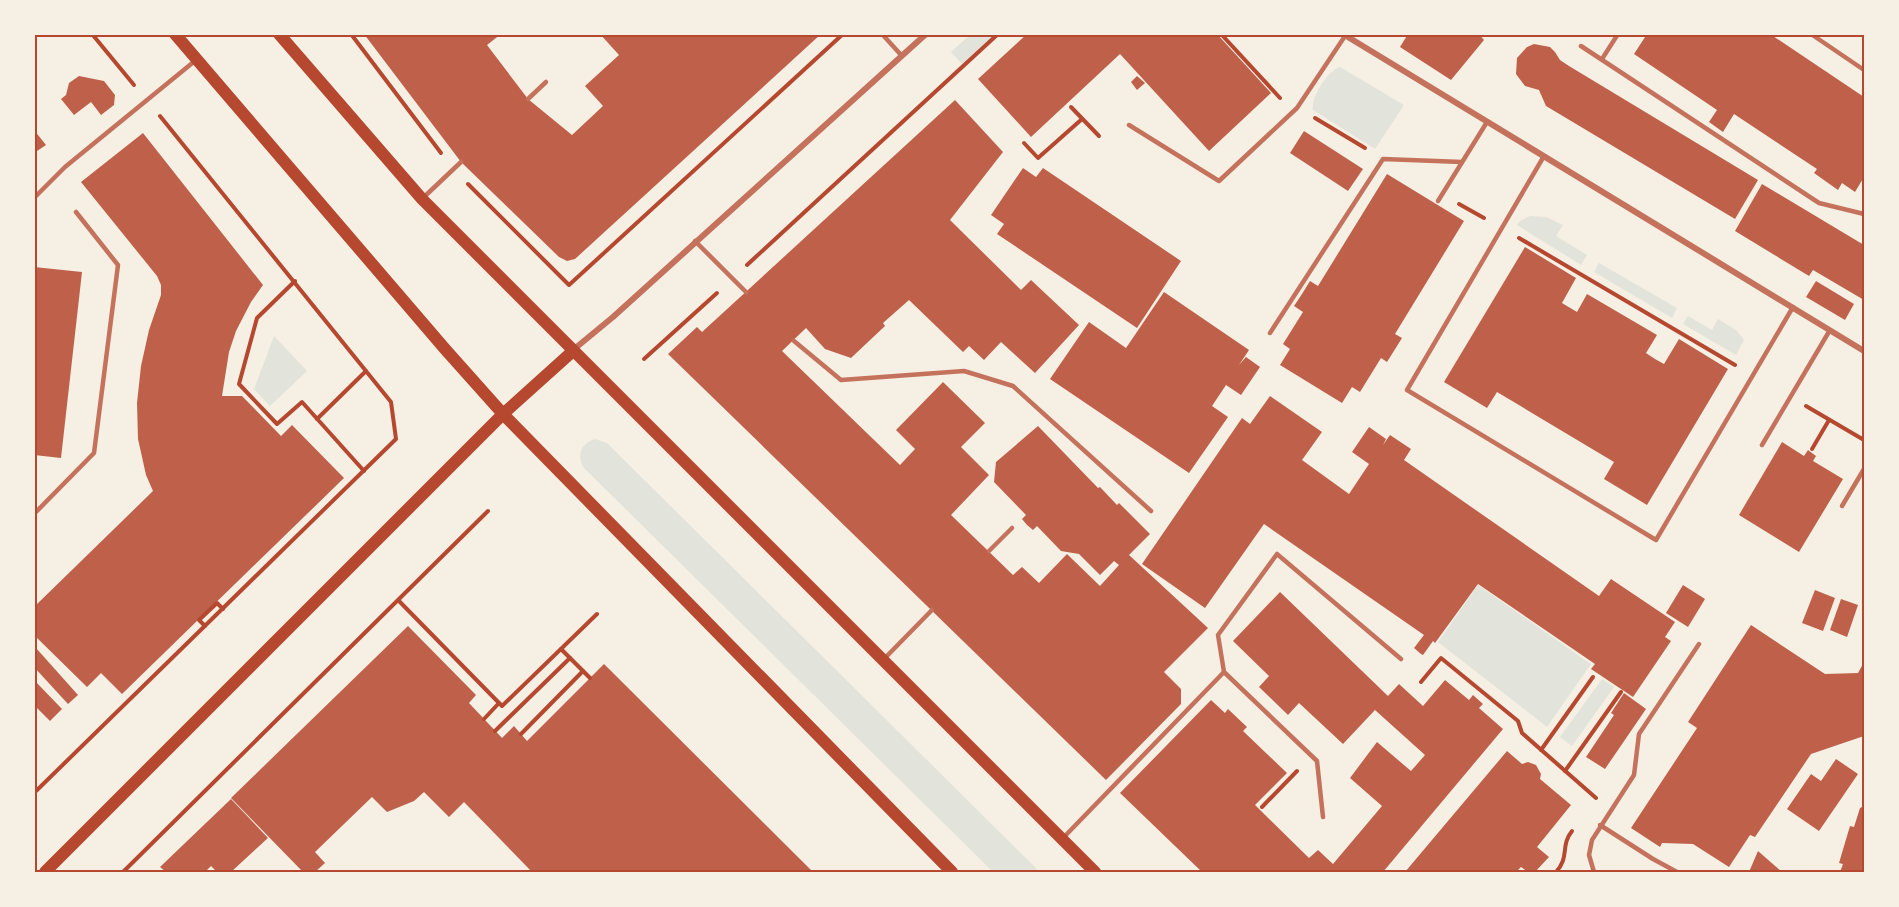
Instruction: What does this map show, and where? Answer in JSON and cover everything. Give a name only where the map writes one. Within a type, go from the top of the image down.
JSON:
[{"type":"main road","points":[[175,34],[503,414],[952,873]]},
{"type":"main road","points":[[279,34],[422,199],[1095,873]]},
{"type":"main road","points":[[45,873],[503,414],[573,351]]},
{"type":"street","points":[[573,351],[926,34]]},
{"type":"street","points":[[1344,35],[1864,351]]},
{"type":"lane","points":[[882,34],[902,56]]},
{"type":"lane","points":[[1602,59],[1618,34]]},
{"type":"lane","points":[[1811,34],[1864,70]]},
{"type":"lane","points":[[1129,125],[1219,181],[1297,108],[1344,35]]},
{"type":"lane","points":[[1581,46],[1819,203],[1864,214]]},
{"type":"lane","points":[[34,198],[65,167],[196,60]]},
{"type":"lane","points":[[528,99],[546,82]]},
{"type":"lane","points":[[1438,201],[1487,122]]},
{"type":"lane","points":[[1544,156],[1407,390],[1656,540],[1793,307]]},
{"type":"lane","points":[[1270,333],[1383,159],[1462,162]]},
{"type":"lane","points":[[422,199],[461,162]]},
{"type":"lane","points":[[34,514],[94,453],[117,265],[76,212]]},
{"type":"lane","points":[[695,241],[746,292]]},
{"type":"lane","points":[[1762,444],[1830,330]]},
{"type":"lane","points":[[794,341],[841,380],[964,371],[1013,386],[1150,511]]},
{"type":"lane","points":[[1842,506],[1864,469]]},
{"type":"lane","points":[[989,551],[1012,528]]},
{"type":"lane","points":[[1323,817],[1317,761],[1224,672],[1218,634],[1277,554],[1401,659]]},
{"type":"lane","points":[[882,661],[932,610]]},
{"type":"lane","points":[[1594,873],[1589,855],[1592,840],[1634,775],[1640,734],[1699,644]]},
{"type":"lane","points":[[1062,839],[1224,672]]},
{"type":"lane","points":[[1600,825],[1677,873]]},
{"type":"path","points":[[34,793],[396,439],[391,402],[92,34]]},
{"type":"path","points":[[569,285],[843,34]]},
{"type":"path","points":[[644,359],[998,34]]},
{"type":"path","points":[[1221,34],[1278,97],[1383,159]]},
{"type":"path","points":[[1071,107],[1099,136]]},
{"type":"path","points":[[1024,143],[1038,158],[1082,118]]},
{"type":"path","points":[[1443,194],[1753,375]]},
{"type":"path","points":[[1514,249],[1520,239]]},
{"type":"path","points":[[295,281],[257,318],[239,384],[277,424],[302,402],[364,471]]},
{"type":"path","points":[[317,419],[366,371]]},
{"type":"path","points":[[1790,397],[1864,440]]},
{"type":"path","points":[[1812,449],[1829,420]]},
{"type":"path","points":[[123,873],[488,511]]},
{"type":"path","points":[[399,601],[502,706],[597,614]]},
{"type":"path","points":[[205,626],[199,620],[209,610],[217,603],[223,609]]},
{"type":"path","points":[[561,649],[590,678]]},
{"type":"path","points":[[495,731],[570,658]]},
{"type":"path","points":[[1421,682],[1442,658],[1518,721],[1522,733],[1596,798],[1590,806]]},
{"type":"path","points":[[521,734],[583,671]]},
{"type":"path","points":[[1541,750],[1593,677]]},
{"type":"path","points":[[1565,771],[1621,692]]},
{"type":"path","points":[[484,719],[499,703]]},
{"type":"path","points":[[1262,807],[1298,770],[1290,762]]},
{"type":"path","points":[[1556,873],[1564,863],[1566,839],[1578,822]]},
{"type":"shaded area","points":[[971,34],[994,35],[962,64],[951,52]]},
{"type":"shaded area","points":[[1340,67],[1404,105],[1375,149],[1313,110],[1314,99],[1321,85],[1330,73]]},
{"type":"shaded area","points":[[1530,216],[1546,217],[1563,225],[1556,236],[1587,255],[1581,265],[1517,225]]},
{"type":"shaded area","points":[[1599,263],[1677,308],[1672,318],[1594,272]]},
{"type":"shaded area","points":[[1688,316],[1712,330],[1718,319],[1736,330],[1744,340],[1736,355],[1683,324]]},
{"type":"shaded area","points":[[274,336],[307,371],[270,406],[254,389]]},
{"type":"shaded area","points":[[595,439],[607,443],[1038,872],[993,872],[584,468],[580,459],[581,450],[586,443]]},
{"type":"shaded area","points":[[1478,585],[1591,664],[1547,727],[1438,642]]},
{"type":"shaded area","points":[[1602,679],[1614,687],[1572,746],[1560,737]]},
{"type":"building","points":[[364,34],[501,34],[487,45],[528,99],[572,135],[603,106],[585,86],[619,55],[600,34],[821,34],[575,259],[567,261],[559,257],[461,162]]},
{"type":"building","points":[[1027,34],[1217,34],[1271,93],[1209,151],[1120,54],[1031,137],[978,79]]},
{"type":"building","points":[[1408,34],[1479,34],[1484,40],[1451,80],[1400,47]]},
{"type":"building","points":[[1647,34],[1770,34],[1864,97],[1864,150],[1862,153],[1864,154],[1864,177],[1855,192],[1842,183],[1838,190],[1814,173],[1817,169],[1734,114],[1723,132],[1709,122],[1717,110],[1634,54]]},
{"type":"building","points":[[1534,44],[1550,47],[1560,60],[1569,66],[1758,180],[1735,219],[1546,106],[1539,90],[1525,86],[1516,74],[1517,58],[1527,47]]},
{"type":"building","points":[[79,76],[104,81],[115,95],[114,105],[101,115],[91,102],[74,115],[61,99],[66,95],[69,83]]},
{"type":"building","points":[[1137,76],[1145,83],[1137,90],[1131,82]]},
{"type":"building","points":[[955,100],[1003,152],[950,220],[1021,290],[1031,280],[1079,325],[1035,373],[1001,342],[984,360],[969,346],[963,352],[909,300],[883,323],[885,326],[851,358],[825,349],[806,328],[782,351],[900,465],[915,449],[896,430],[943,382],[985,423],[961,447],[989,475],[951,515],[1013,575],[1022,567],[1039,583],[1067,554],[1100,586],[1119,565],[1114,561],[1100,575],[1079,554],[1061,551],[1037,526],[1033,530],[1027,525],[1022,519],[1026,515],[994,482],[996,462],[1038,426],[1098,488],[1100,487],[1117,505],[1119,503],[1150,534],[1129,555],[1208,628],[1164,672],[1181,689],[1181,704],[1106,780],[668,354],[697,327],[702,332]]},
{"type":"building","points":[[34,130],[46,145],[34,153]]},
{"type":"building","points":[[1304,131],[1363,169],[1348,191],[1290,153]]},
{"type":"building","points":[[143,133],[263,285],[236,331],[229,352],[222,396],[242,396],[281,436],[292,425],[344,478],[122,694],[101,673],[87,687],[34,635],[34,607],[153,491],[146,475],[138,439],[137,403],[141,366],[149,330],[161,295],[161,285],[157,276],[81,182]]},
{"type":"building","points":[[1023,168],[1036,177],[1043,168],[1181,261],[1137,328],[997,234],[1004,224],[991,215]]},
{"type":"building","points":[[1387,174],[1464,221],[1395,334],[1402,338],[1387,362],[1381,358],[1360,392],[1352,387],[1342,403],[1280,365],[1290,349],[1283,344],[1303,312],[1294,306],[1310,281],[1318,286]]},
{"type":"building","points":[[1762,184],[1864,245],[1864,300],[1813,270],[1809,276],[1735,231]]},
{"type":"building","points":[[1525,247],[1576,278],[1562,303],[1577,312],[1587,294],[1657,335],[1646,353],[1655,359],[1664,364],[1679,339],[1728,369],[1647,505],[1604,479],[1614,462],[1497,392],[1487,408],[1444,382]]},
{"type":"building","points":[[34,267],[82,272],[61,458],[34,455]]},
{"type":"building","points":[[1816,281],[1854,304],[1845,320],[1806,297]]},
{"type":"building","points":[[1164,292],[1249,350],[1239,365],[1246,357],[1260,367],[1241,395],[1226,385],[1212,406],[1228,417],[1189,473],[1050,379],[1089,322],[1126,348]]},
{"type":"building","points":[[1270,396],[1322,432],[1302,460],[1349,494],[1369,464],[1352,452],[1369,427],[1386,439],[1383,445],[1390,435],[1411,449],[1404,460],[1599,596],[1611,579],[1675,622],[1665,637],[1671,641],[1633,697],[1591,669],[1595,664],[1478,584],[1435,643],[1433,641],[1423,655],[1414,648],[1424,635],[1264,524],[1205,608],[1142,564],[1242,418],[1250,424]]},
{"type":"building","points":[[1782,442],[1804,456],[1808,450],[1816,456],[1813,461],[1843,479],[1799,552],[1739,515]]},
{"type":"building","points":[[1683,585],[1705,599],[1688,627],[1666,613]]},
{"type":"building","points":[[1815,590],[1835,598],[1823,631],[1802,623]]},
{"type":"building","points":[[1280,592],[1388,696],[1399,684],[1423,706],[1445,680],[1469,700],[1473,695],[1483,704],[1479,708],[1503,729],[1383,872],[1202,872],[1120,793],[1211,700],[1225,713],[1228,709],[1247,727],[1243,731],[1287,773],[1255,805],[1309,858],[1318,850],[1333,864],[1382,806],[1350,778],[1377,742],[1411,771],[1425,755],[1375,710],[1343,744],[1299,703],[1288,715],[1259,687],[1269,676],[1233,641]]},
{"type":"building","points":[[1841,599],[1858,605],[1847,637],[1830,630]]},
{"type":"building","points":[[1751,625],[1825,674],[1858,673],[1864,662],[1864,736],[1811,754],[1755,837],[1750,835],[1729,867],[1693,844],[1662,843],[1660,847],[1631,828],[1697,728],[1688,722]]},
{"type":"building","points":[[408,626],[476,695],[469,703],[502,738],[514,726],[527,741],[604,664],[813,872],[532,872],[464,802],[449,817],[424,792],[414,801],[387,812],[372,797],[315,852],[325,863],[315,872],[303,872],[231,798]]},
{"type":"building","points":[[36,648],[78,695],[68,704],[34,667]]},
{"type":"building","points":[[34,680],[62,709],[50,721],[34,705]]},
{"type":"building","points":[[1624,693],[1646,709],[1605,769],[1586,757],[1614,715],[1611,713]]},
{"type":"building","points":[[1507,751],[1522,764],[1528,762],[1536,765],[1541,774],[1540,779],[1571,805],[1537,847],[1549,857],[1535,872],[1528,872],[1521,867],[1516,872],[1405,872]]},
{"type":"building","points":[[1836,759],[1858,774],[1819,831],[1787,809],[1811,774],[1821,781]]},
{"type":"building","points":[[231,799],[268,838],[231,872],[217,872],[211,866],[205,872],[166,872],[160,867]]},
{"type":"building","points":[[1864,806],[1864,872],[1840,872],[1843,864],[1839,863],[1850,826],[1854,827],[1860,808]]},
{"type":"building","points":[[1758,851],[1782,872],[1749,872]]}]
